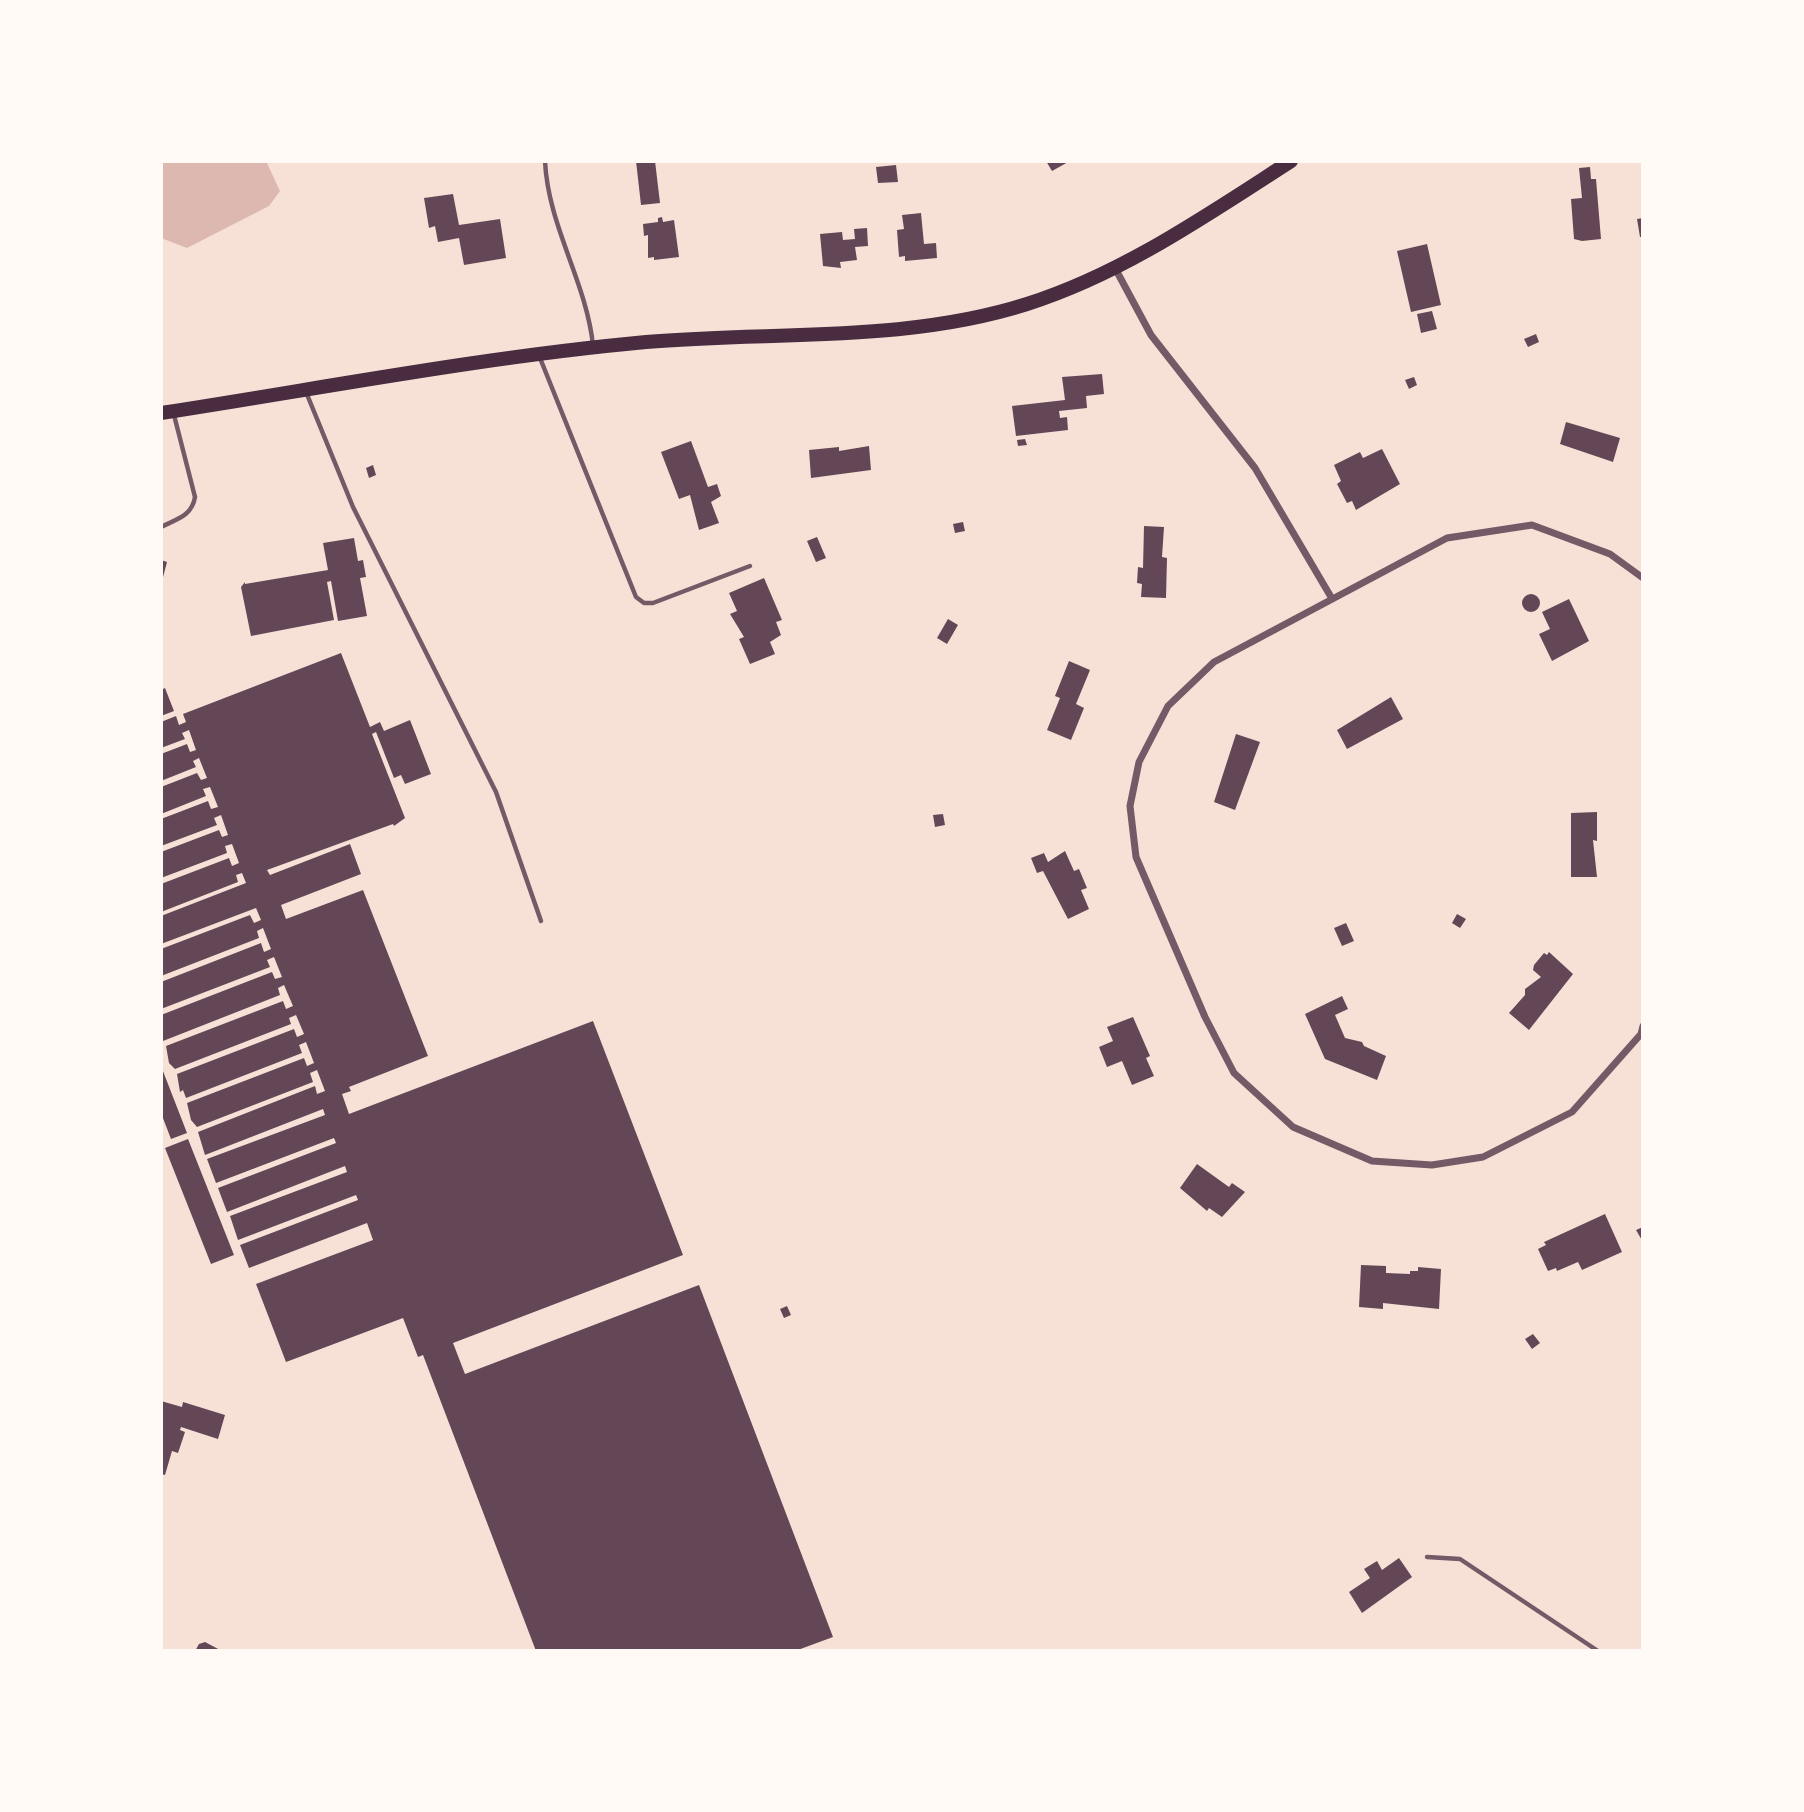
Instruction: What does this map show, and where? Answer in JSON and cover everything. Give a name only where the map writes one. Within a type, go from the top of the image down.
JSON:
[{"type":"main road","points":[[167,412],[304,388],[538,354],[931,325],[1029,304],[1115,268],[1192,224],[1291,161]]},
{"type":"street","points":[[1115,268],[1151,335],[1255,468],[1331,597]]},
{"type":"street","points":[[1643,578],[1610,554],[1532,524],[1447,538],[1331,597],[1214,662],[1168,706],[1139,762],[1130,806],[1136,857],[1205,1017],[1234,1073],[1293,1127],[1372,1161],[1432,1165],[1483,1157],[1572,1112],[1641,1034],[1643,1026]]},
{"type":"lane","points":[[545,161],[549,202],[580,283],[590,320],[593,348]]},
{"type":"lane","points":[[538,354],[636,597],[644,603],[653,603],[750,566]]},
{"type":"lane","points":[[304,388],[353,507],[496,792],[541,921]]},
{"type":"lane","points":[[161,527],[187,514],[193,507],[195,497],[167,412]]},
{"type":"lane","points":[[1427,1557],[1460,1559],[1598,1651]]},
{"type":"shaded area","points":[[161,161],[266,161],[280,191],[269,206],[187,248],[161,238]]},
{"type":"building","points":[[636,161],[655,161],[660,203],[641,205]]},
{"type":"building","points":[[1046,161],[1070,161],[1052,171]]},
{"type":"building","points":[[896,165],[898,182],[878,183],[876,167]]},
{"type":"building","points":[[1590,167],[1591,179],[1596,179],[1601,239],[1582,241],[1574,239],[1571,199],[1582,198],[1579,168]]},
{"type":"building","points":[[453,194],[459,225],[500,219],[506,258],[464,265],[459,238],[438,242],[435,226],[429,228],[424,198]]},
{"type":"building","points":[[921,213],[924,244],[936,243],[937,258],[905,261],[905,256],[899,257],[897,230],[904,229],[902,215]]},
{"type":"building","points":[[662,217],[663,222],[674,220],[679,257],[654,260],[654,257],[648,258],[648,235],[644,236],[643,224],[658,222],[658,218]]},
{"type":"building","points":[[1643,218],[1643,237],[1640,237],[1637,219]]},
{"type":"building","points":[[867,228],[868,246],[855,247],[857,260],[840,262],[841,268],[823,266],[820,234],[842,232],[843,240],[855,239],[854,229]]},
{"type":"building","points":[[1427,244],[1441,305],[1411,312],[1397,251]]},
{"type":"building","points":[[1432,311],[1437,329],[1421,333],[1417,314]]},
{"type":"building","points":[[1536,334],[1539,342],[1528,347],[1524,339]]},
{"type":"building","points":[[1102,374],[1104,394],[1086,396],[1087,408],[1059,411],[1060,418],[1067,417],[1068,430],[1016,436],[1012,406],[1065,400],[1062,377]]},
{"type":"building","points":[[1414,377],[1417,385],[1409,389],[1405,380]]},
{"type":"building","points":[[1566,422],[1620,438],[1613,462],[1560,444]]},
{"type":"building","points":[[1025,439],[1027,445],[1018,446],[1017,440]]},
{"type":"building","points":[[691,441],[708,487],[717,484],[721,496],[711,502],[719,523],[699,530],[690,495],[679,499],[661,452]]},
{"type":"building","points":[[869,446],[871,470],[811,478],[809,450],[839,447],[839,451]]},
{"type":"building","points":[[1382,449],[1400,484],[1356,510],[1352,501],[1347,503],[1337,484],[1341,481],[1334,465],[1360,452],[1363,458]]},
{"type":"building","points":[[373,465],[376,475],[369,478],[366,468]]},
{"type":"building","points":[[963,522],[965,531],[955,533],[953,524]]},
{"type":"building","points":[[1144,526],[1164,527],[1162,557],[1167,558],[1166,598],[1141,597],[1142,584],[1137,583],[1138,567],[1143,568]]},
{"type":"building","points":[[817,537],[826,558],[816,562],[807,541]]},
{"type":"building","points":[[354,538],[358,561],[363,560],[366,577],[360,578],[367,616],[338,621],[331,581],[327,582],[334,620],[251,636],[241,587],[245,582],[328,570],[323,543]]},
{"type":"building","points":[[161,560],[167,562],[162,581],[161,581]]},
{"type":"building","points":[[764,578],[782,620],[776,622],[781,635],[770,642],[775,654],[750,664],[739,639],[744,637],[730,614],[737,611],[729,593]]},
{"type":"building","points":[[1531,594],[1537,597],[1540,603],[1537,609],[1531,612],[1525,609],[1522,603],[1525,597]]},
{"type":"building","points":[[1569,599],[1589,641],[1552,661],[1539,634],[1550,629],[1542,612]]},
{"type":"building","points":[[948,619],[958,625],[947,644],[937,638]]},
{"type":"building","points":[[341,653],[370,727],[380,722],[384,731],[410,720],[431,774],[405,784],[401,775],[394,778],[376,732],[372,734],[405,818],[394,826],[393,824],[267,870],[270,875],[350,844],[361,874],[281,905],[286,919],[363,890],[428,1056],[349,1087],[351,1091],[342,1094],[349,1114],[593,1021],[683,1255],[453,1343],[465,1374],[699,1285],[833,1637],[795,1651],[536,1651],[423,1355],[418,1357],[403,1318],[286,1362],[256,1284],[373,1240],[367,1223],[249,1268],[240,1245],[358,1200],[356,1195],[238,1240],[230,1216],[347,1172],[345,1166],[227,1212],[218,1188],[336,1143],[334,1138],[216,1183],[207,1159],[325,1115],[323,1109],[205,1155],[198,1132],[315,1086],[317,1094],[325,1091],[317,1070],[310,1073],[313,1082],[197,1127],[191,1120],[187,1103],[304,1058],[307,1066],[314,1063],[306,1042],[299,1045],[302,1053],[186,1098],[183,1090],[180,1092],[177,1074],[294,1029],[297,1037],[304,1034],[296,1015],[289,1018],[291,1024],[175,1069],[169,1063],[166,1046],[283,1001],[286,1009],[293,1006],[284,985],[278,988],[280,995],[163,1041],[161,1015],[272,972],[275,979],[282,977],[274,957],[267,960],[270,967],[161,1009],[161,982],[261,943],[264,952],[271,949],[263,928],[257,931],[259,938],[161,976],[161,949],[250,915],[254,923],[261,920],[256,908],[161,944],[161,916],[246,883],[242,873],[236,875],[238,882],[161,912],[161,884],[229,858],[232,866],[239,863],[232,844],[225,846],[227,853],[161,878],[161,852],[219,830],[222,837],[228,835],[221,815],[214,818],[217,825],[161,846],[161,819],[208,801],[211,809],[218,807],[210,787],[203,789],[206,796],[161,814],[161,787],[197,773],[201,780],[207,778],[199,758],[193,761],[196,767],[161,781],[161,754],[187,744],[190,752],[196,750],[189,730],[182,733],[185,739],[161,748],[161,722],[176,716],[179,725],[186,722],[183,714]]},
{"type":"building","points":[[1069,661],[1090,670],[1076,704],[1084,708],[1071,740],[1047,730],[1060,698],[1055,696]]},
{"type":"building","points":[[165,688],[174,711],[161,716],[161,690]]},
{"type":"building","points":[[1391,697],[1403,719],[1347,749],[1337,730]]},
{"type":"building","points":[[1236,734],[1260,742],[1235,810],[1214,802]]},
{"type":"building","points":[[1597,812],[1597,841],[1593,840],[1597,877],[1571,877],[1571,813]]},
{"type":"building","points":[[943,814],[945,825],[935,827],[933,815]]},
{"type":"building","points":[[1065,851],[1074,871],[1079,869],[1087,888],[1081,890],[1089,909],[1068,919],[1043,871],[1037,873],[1031,858],[1044,853],[1048,862]]},
{"type":"building","points":[[1457,914],[1466,919],[1460,928],[1452,923]]},
{"type":"building","points":[[1346,923],[1354,941],[1342,946],[1334,928]]},
{"type":"building","points":[[1549,952],[1573,974],[1529,1030],[1509,1013],[1525,995],[1525,989],[1541,977],[1533,970],[1534,965],[1544,953],[1547,955]]},
{"type":"building","points":[[1342,996],[1348,1009],[1335,1015],[1345,1038],[1362,1042],[1364,1046],[1386,1056],[1377,1080],[1325,1059],[1305,1014]]},
{"type":"building","points":[[1133,1017],[1150,1056],[1146,1058],[1154,1076],[1132,1085],[1122,1061],[1107,1067],[1099,1047],[1113,1041],[1107,1027]]},
{"type":"building","points":[[161,1066],[187,1133],[171,1139],[161,1113]]},
{"type":"building","points":[[188,1139],[234,1255],[211,1264],[165,1148]]},
{"type":"building","points":[[1197,1164],[1229,1187],[1232,1183],[1245,1192],[1222,1217],[1209,1208],[1207,1211],[1180,1188]]},
{"type":"building","points":[[1605,1214],[1622,1252],[1582,1270],[1578,1262],[1557,1271],[1556,1268],[1548,1271],[1538,1249],[1546,1245],[1544,1242]]},
{"type":"building","points":[[1643,1227],[1643,1242],[1636,1230]]},
{"type":"building","points":[[1361,1265],[1386,1266],[1386,1273],[1410,1274],[1410,1271],[1418,1271],[1418,1267],[1441,1269],[1439,1309],[1383,1303],[1383,1309],[1359,1307]]},
{"type":"building","points":[[787,1306],[791,1315],[784,1318],[780,1309]]},
{"type":"building","points":[[1533,1334],[1540,1343],[1532,1349],[1525,1339]]},
{"type":"building","points":[[161,1401],[182,1407],[183,1402],[225,1415],[218,1439],[181,1427],[180,1430],[185,1432],[178,1453],[172,1451],[165,1475],[161,1474]]},
{"type":"building","points":[[1399,1558],[1412,1577],[1362,1613],[1349,1592],[1370,1578],[1364,1569],[1377,1561],[1382,1570]]},
{"type":"building","points":[[205,1642],[222,1651],[195,1651],[199,1644]]}]
